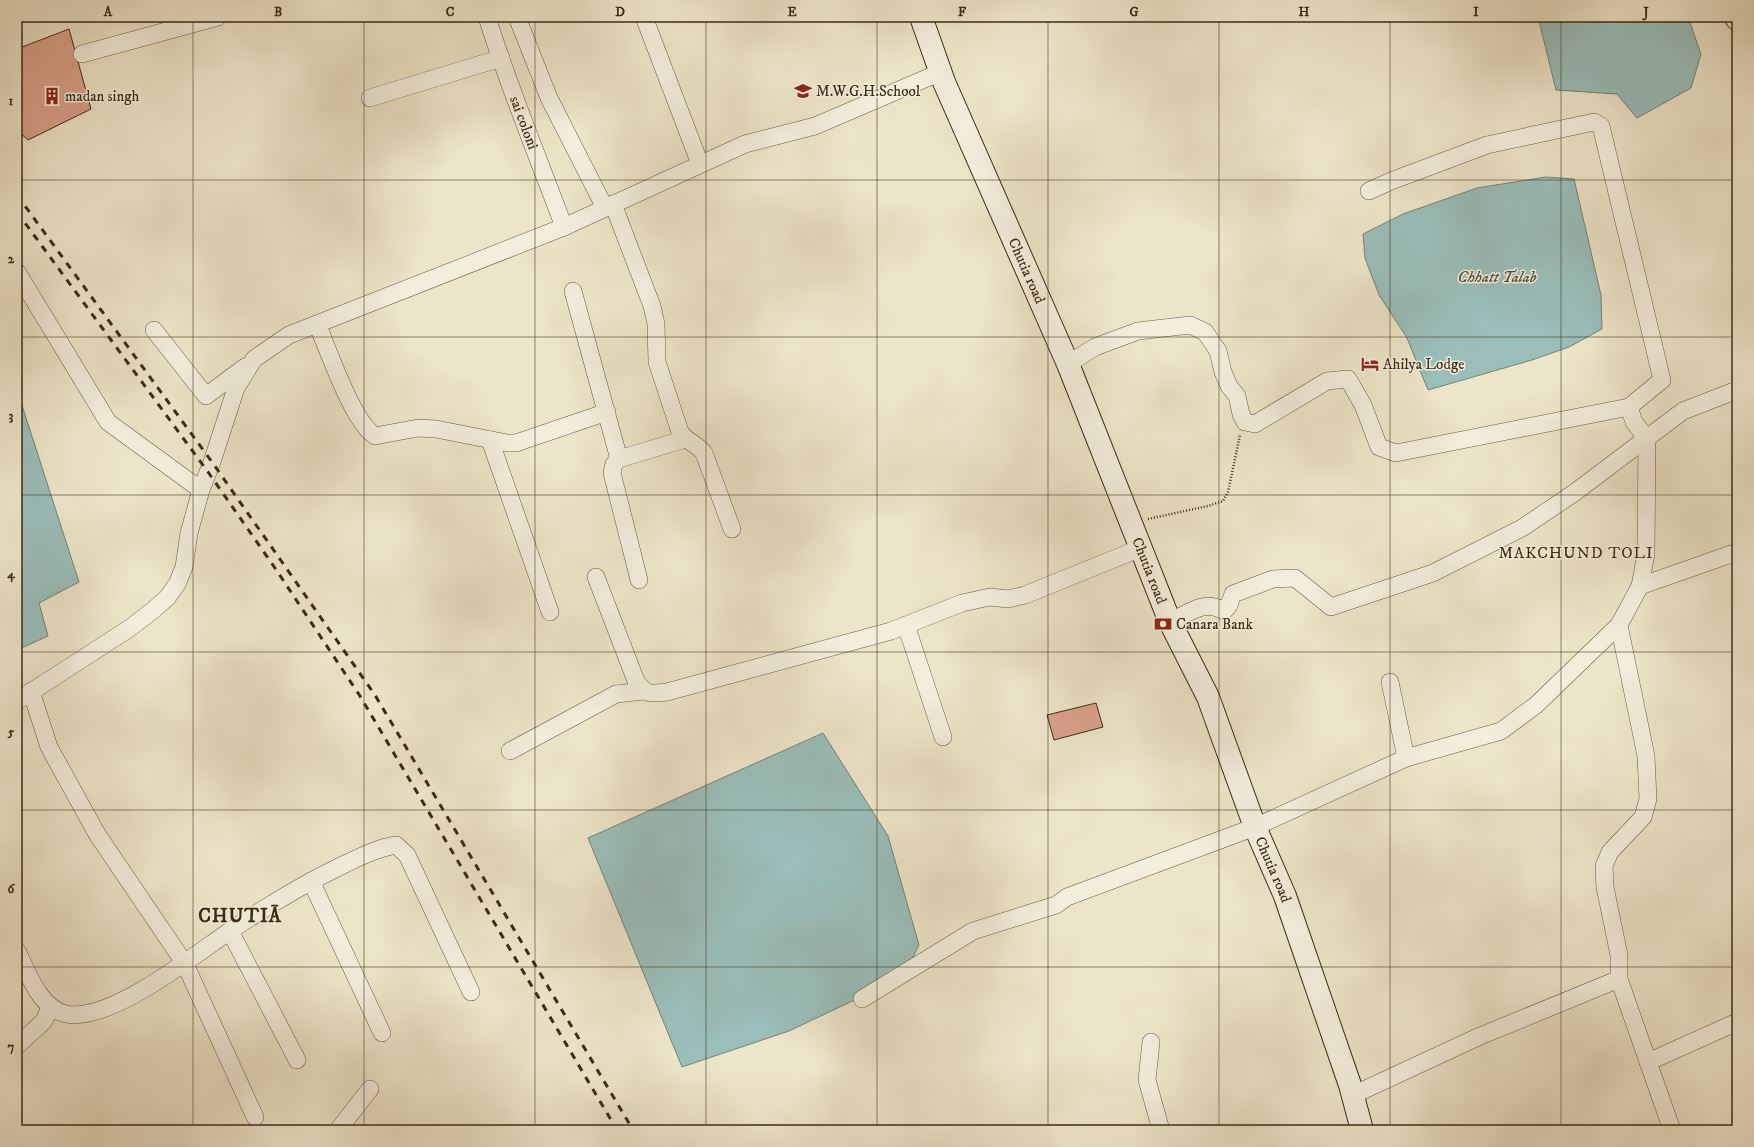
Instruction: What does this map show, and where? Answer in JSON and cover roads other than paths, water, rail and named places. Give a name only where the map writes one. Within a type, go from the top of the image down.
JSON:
[{"type":"street","points":[[82,54],[218,17]]},
{"type":"street","name":"sai coloni","points":[[487,17],[501,58],[508,86],[522,115],[564,227]]},
{"type":"street","points":[[517,17],[549,98],[609,206],[652,306],[656,324],[657,362],[680,432],[685,439],[699,446],[704,453],[732,529]]},
{"type":"street","points":[[644,17],[700,164]]},
{"type":"street","name":"Chutia road","points":[[922,17],[941,72],[1068,364],[1170,622],[1208,697],[1255,827],[1285,896],[1353,1095],[1362,1130]]},
{"type":"street","points":[[370,98],[501,58]]},
{"type":"street","points":[[154,330],[206,396],[254,359],[289,335],[564,227],[745,144],[815,126],[941,72]]},
{"type":"street","points":[[1068,364],[1095,347],[1138,331],[1190,325],[1205,332],[1218,351],[1223,372],[1229,386],[1237,396],[1241,414],[1245,422],[1255,424],[1327,381],[1348,379],[1363,406],[1379,447],[1396,454],[1629,407],[1662,380],[1601,126],[1594,122],[1487,145],[1391,181],[1369,191]]},
{"type":"street","points":[[17,272],[108,422],[201,490]]},
{"type":"street","points":[[573,291],[619,459]]},
{"type":"street","points":[[317,324],[357,417],[368,431],[375,436],[381,436],[405,429],[424,428],[508,443],[522,441],[606,412]]},
{"type":"street","points":[[17,701],[130,628],[152,612],[167,598],[177,584],[184,566],[189,533],[201,490],[212,462],[236,388],[254,359]]},
{"type":"street","points":[[1170,622],[1198,607],[1214,605],[1224,611],[1229,605],[1233,594],[1273,579],[1295,578],[1331,607],[1433,573],[1522,528],[1574,493],[1683,411],[1737,390]]},
{"type":"street","points":[[862,998],[973,932],[1056,905],[1067,897],[1255,827],[1406,758],[1501,731],[1536,705],[1619,626],[1640,586],[1646,554],[1647,439],[1634,422],[1629,407]]},
{"type":"street","points":[[639,580],[612,473],[614,464],[619,459],[685,439]]},
{"type":"street","points":[[490,440],[550,612]]},
{"type":"street","points":[[510,751],[616,694],[644,691],[652,694],[667,692],[890,631],[962,603],[990,597],[1008,598],[1025,596],[1141,548]]},
{"type":"street","points":[[1640,586],[1737,552]]},
{"type":"street","points":[[596,577],[636,681],[644,691]]},
{"type":"street","points":[[906,625],[943,737]]},
{"type":"street","points":[[1619,626],[1646,756],[1648,799],[1643,817],[1610,852],[1604,866],[1604,886],[1619,955],[1619,979],[1672,1130]]},
{"type":"street","points":[[1390,682],[1406,758]]},
{"type":"street","points":[[32,691],[49,747],[96,834],[185,964],[255,1117]]},
{"type":"street","points":[[17,951],[38,992],[50,1006],[66,1014],[89,1012],[114,1005],[185,964],[230,931],[311,881],[380,848],[396,845],[407,855],[471,992]]},
{"type":"street","points":[[311,881],[382,1033]]},
{"type":"street","points":[[230,931],[297,1060]]},
{"type":"street","points":[[1353,1095],[1478,1037],[1619,979]]},
{"type":"street","points":[[17,1046],[44,1021],[50,1006]]},
{"type":"street","points":[[1648,1062],[1737,1022]]},
{"type":"street","points":[[1151,1042],[1147,1080],[1161,1130]]},
{"type":"street","points":[[338,1130],[370,1088]]},
{"type":"water","points":[[1538,17],[1688,17],[1701,54],[1691,88],[1637,118],[1617,94],[1556,90]]},
{"type":"water","name":"Chhatt Talab","points":[[1546,177],[1574,179],[1601,295],[1602,329],[1569,347],[1532,360],[1428,390],[1407,338],[1379,295],[1365,258],[1363,234],[1403,214],[1477,188]]},
{"type":"water","points":[[17,390],[79,582],[39,603],[48,636],[17,650]]},
{"type":"water","points":[[823,733],[888,836],[919,945],[903,977],[789,1031],[682,1067],[588,838]]},
{"type":"railway","points":[[17,195],[212,462],[375,695],[633,1130]]},
{"type":"railway","points":[[17,212],[208,472],[275,568],[360,696],[617,1130]]},
{"type":"place","name":"M.W.G.H.School","points":[[803,91]]},
{"type":"place","name":"madan singh","points":[[52,96]]},
{"type":"place","name":"Ahilya Lodge","points":[[1370,364]]},
{"type":"place","name":"Canara Bank","points":[[1163,624]]},
{"type":"district","name":"MAKCHUND TOLI","points":[[1576,553]]},
{"type":"district","name":"CHUTIĀ","points":[[240,916]]}]
